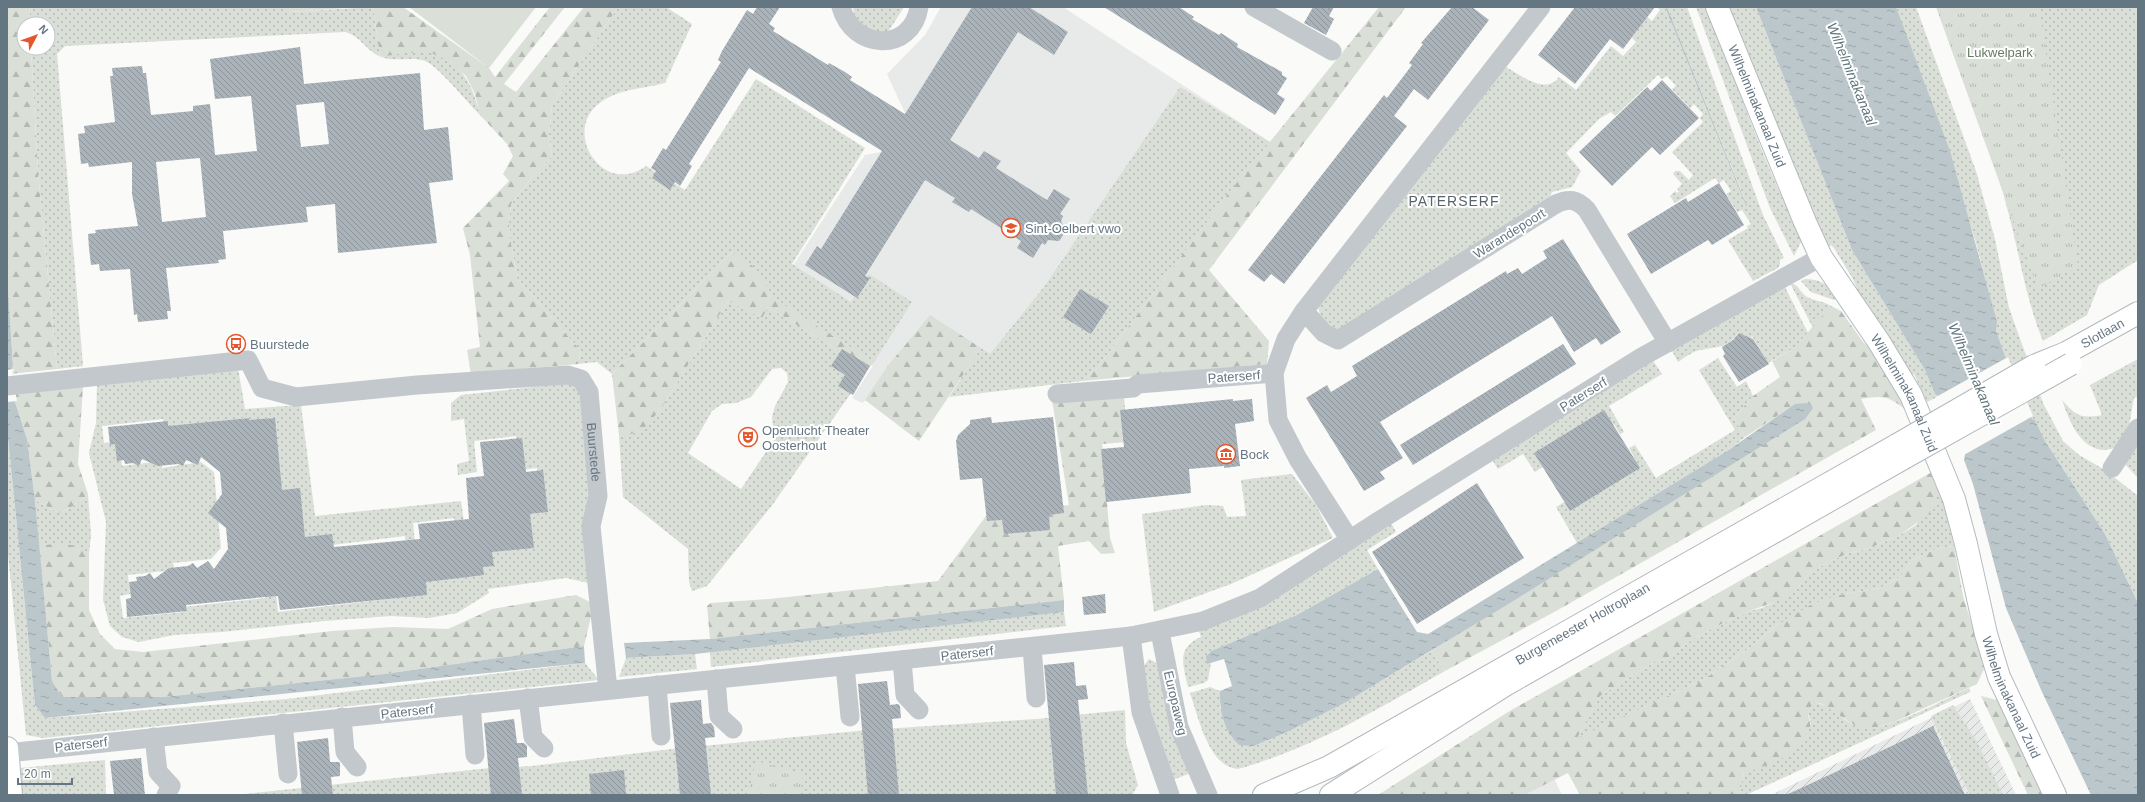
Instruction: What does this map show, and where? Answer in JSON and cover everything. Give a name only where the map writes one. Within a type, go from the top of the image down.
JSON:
[{"type":"street","points":[[842,7],[845,20],[853,30],[864,38],[876,41],[890,40],[902,35],[912,26],[918,15],[919,7]]},
{"type":"street","points":[[1274,373],[1286,339],[1304,310],[1541,7]]},
{"type":"street","name":"Wilhelminakanaal Zuid","points":[[1717,7],[1804,222],[1821,257],[1897,370],[1914,403],[1954,499],[1966,544],[1986,634],[1999,677],[2055,795]]},
{"type":"street","points":[[1263,9],[1332,51]]},
{"type":"street","name":"Warandepoort","points":[[1304,310],[1324,333],[1338,340],[1556,204],[1572,199],[1580,202],[1587,210],[1668,343]]},
{"type":"street","name":"Paterserf","points":[[8,753],[283,723],[1032,647],[1160,632],[1211,618],[1260,598],[1350,540],[1668,343],[1821,257]]},
{"type":"street","name":"Slotlaan","points":[[2068,359],[2138,313]]},
{"type":"street","name":"Slotlaan","points":[[2068,359],[2138,327]]},
{"type":"street","points":[[1900,452],[2034,366],[2068,359]]},
{"type":"street","name":"Buurstede","points":[[7,386],[248,360],[262,388],[296,397],[417,385],[568,375],[581,379],[589,392],[598,496],[591,526],[608,690]]},
{"type":"street","name":"Paterserf","points":[[1057,394],[1133,388],[1138,384],[1274,373],[1278,420],[1298,459],[1350,540]]},
{"type":"street","points":[[2112,468],[2138,428]]},
{"type":"street","name":"Burgemeester Holtroplaan","points":[[1264,795],[1329,767],[1900,452]]},
{"type":"street","name":"Burgemeester Holtroplaan","points":[[1331,795],[1505,685],[1900,452]]},
{"type":"street","name":"Europaweg","points":[[1160,632],[1179,727],[1208,795]]},
{"type":"street","points":[[1131,636],[1141,712],[1170,795]]},
{"type":"street","points":[[1032,647],[1036,698]]},
{"type":"street","points":[[902,660],[905,695],[919,710]]},
{"type":"street","points":[[845,666],[850,717]]},
{"type":"street","points":[[716,679],[719,716],[733,729]]},
{"type":"street","points":[[657,685],[661,736]]},
{"type":"street","points":[[528,698],[533,737],[544,748]]},
{"type":"street","points":[[471,704],[475,755]]},
{"type":"street","points":[[342,717],[345,752],[357,767]]},
{"type":"street","points":[[283,723],[288,774]]},
{"type":"street","points":[[154,737],[158,772],[171,786],[166,795]]},
{"type":"street","points":[[7,748],[11,795]]},
{"type":"shaded area","name":"Sint-Oelbert vwo","points":[[941,7],[1063,7],[1270,142],[1086,379],[1042,370],[882,389],[862,403],[852,398],[873,366],[770,301],[865,155],[881,152],[905,113],[887,74],[925,35]]},
{"type":"shaded area","points":[[1970,699],[2016,795],[1771,795]]},
{"type":"shaded area","points":[[1551,772],[1562,795],[1504,795]]},
{"type":"green space","points":[[7,7],[29,7],[30,16],[16,16],[16,56],[31,56],[38,173],[57,369],[10,374],[13,366],[7,273]]},
{"type":"green space","points":[[29,7],[289,7],[290,12],[373,7],[380,56],[370,50],[354,36],[345,32],[65,46],[57,54],[83,366],[57,369],[38,173],[31,56],[56,56],[56,16],[30,16]]},
{"type":"green space","points":[[289,7],[361,7],[290,12]]},
{"type":"green space","points":[[373,7],[403,7],[489,68],[495,77],[550,7],[565,7],[504,84],[516,92],[584,7],[618,7],[552,105],[549,134],[552,156],[529,181],[511,204],[509,220],[510,237],[517,278],[581,351],[578,364],[471,374],[467,350],[480,347],[470,255],[463,228],[509,181],[503,174],[513,156],[507,144],[480,115],[475,94],[466,76],[451,62],[429,52],[404,53],[380,57]]},
{"type":"green space","points":[[409,7],[536,7],[489,68]]},
{"type":"green space","points":[[618,7],[666,7],[692,24],[665,83],[616,94],[601,102],[589,114],[585,128],[586,143],[592,156],[602,167],[615,173],[630,174],[646,166],[685,190],[756,79],[865,148],[792,264],[851,302],[869,274],[912,302],[874,362],[776,300],[732,252],[612,374],[597,362],[578,364],[581,351],[517,278],[510,237],[509,220],[511,204],[529,181],[552,156],[549,134],[552,105]]},
{"type":"green space","points":[[853,7],[904,7],[890,29],[883,34],[862,28],[854,15]]},
{"type":"green space","points":[[1379,7],[1406,7],[1209,270],[1269,341],[1267,364],[1082,381],[1098,367],[1231,190]]},
{"type":"green space","points":[[1657,7],[1665,7],[1746,206],[1745,200],[1667,7],[1687,7],[1763,215],[1784,258],[1780,260],[1778,268],[1753,281],[1728,240],[1748,228],[1747,226],[1751,224],[1742,210],[1737,212],[1726,194],[1731,191],[1724,180],[1719,183],[1715,178],[1675,203],[1670,196],[1675,191],[1677,193],[1679,191],[1677,189],[1682,184],[1673,174],[1675,171],[1680,171],[1689,180],[1693,175],[1672,152],[1703,122],[1700,118],[1703,114],[1694,104],[1690,108],[1672,89],[1676,86],[1667,76],[1662,79],[1658,75],[1615,116],[1611,112],[1599,119],[1566,153],[1581,171],[1572,187],[1552,192],[1549,200],[1340,329],[1334,329],[1320,316],[1318,305],[1506,67],[1532,82],[1540,84],[1554,82],[1559,77],[1576,90],[1611,46],[1623,56],[1636,42],[1632,38],[1647,17],[1652,21],[1660,10]]},
{"type":"green space","points":[[1696,7],[1707,7],[1764,154],[1802,240],[1794,256],[1770,208]]},
{"type":"green space","points":[[1726,7],[1756,7],[1852,250],[1925,370],[1935,394],[1939,396],[1927,402],[1914,374],[1912,375],[1895,347],[1866,309],[1853,279],[1834,248],[1831,245],[1827,247]]},
{"type":"green space","points":[[1896,7],[1916,7],[1976,171],[1995,239],[2009,308],[2043,403],[2063,441],[2079,455],[2105,470],[2138,496],[2138,603],[2105,534],[2045,441],[2035,420],[2032,419],[2005,356],[1996,330],[1996,322],[1975,239]]},
{"type":"green space","name":"Lukwelpark","points":[[1936,7],[2039,7],[2078,266],[2038,289]]},
{"type":"green space","points":[[1938,7],[2138,7],[2138,260],[2099,285],[2087,315],[2043,341],[2032,310],[2009,215],[1994,162]]},
{"type":"green space","points":[[423,51],[440,56],[450,61],[458,68],[469,84],[474,94],[480,115],[445,77],[425,61],[381,57],[404,52]]},
{"type":"green space","points":[[1180,87],[1270,142],[1231,190],[1098,367],[1082,381],[949,397],[981,348],[990,354],[1044,287]]},
{"type":"green space","points":[[732,252],[754,267],[776,300],[874,362],[868,369],[768,307],[762,318],[728,301],[660,410],[643,429],[623,437],[619,435],[612,374]]},
{"type":"green space","points":[[1805,279],[1816,280],[1824,284],[1836,297],[1834,300],[1811,292],[1801,281]]},
{"type":"green space","points":[[1790,283],[1795,285],[1807,297],[1831,306],[1813,328]]},
{"type":"green space","points":[[1784,285],[1808,333],[1794,348],[1768,363],[1752,336],[1751,338],[1738,333],[1730,342],[1726,344],[1697,351],[1678,362],[1671,349]]},
{"type":"green space","points":[[728,301],[761,317],[768,307],[868,369],[773,504],[707,586],[692,591],[689,582],[688,549],[623,497],[619,435],[623,437],[660,410]],"holes":[[[781,368],[787,373],[788,382],[775,406],[772,417],[774,440],[741,489],[688,453],[712,411],[722,404],[736,403],[751,397],[772,369]]]},
{"type":"green space","points":[[1831,306],[1841,311],[1863,342],[1873,351],[1898,391],[1906,410],[1890,399],[1874,397],[1861,399],[1876,430],[1556,611],[1445,671],[1431,651],[1610,539],[1795,404],[1745,437],[1734,418],[1753,396],[1780,377],[1772,361],[1794,348]]},
{"type":"green space","points":[[930,315],[981,348],[919,441],[865,400],[887,367]]},
{"type":"green space","points":[[1718,358],[1737,387],[1746,381],[1753,396],[1734,418],[1745,437],[1727,451],[1577,543],[1556,507],[1635,459],[1629,448],[1635,445],[1656,478],[1735,430],[1699,370]]},
{"type":"green space","points":[[1652,359],[1662,374],[1609,406],[1624,432],[1620,434],[1614,424],[1535,472],[1523,454],[1498,469],[1491,458]]},
{"type":"green space","points":[[2138,359],[2138,396],[2134,398],[2129,427],[2125,438],[2122,443],[2114,448],[2107,450],[2096,449],[2082,439],[2072,425],[2062,400],[2071,410],[2079,415],[2089,417],[2102,415],[2090,385]]},
{"type":"green space","points":[[238,368],[245,409],[301,405],[315,516],[461,501],[467,544],[458,545],[454,518],[413,523],[415,544],[406,545],[405,536],[332,545],[305,538],[299,489],[281,491],[272,418],[256,420],[257,425],[245,418],[164,428],[163,419],[102,426],[104,443],[119,441],[122,466],[161,461],[162,468],[201,462],[214,472],[221,548],[211,559],[173,563],[174,570],[128,575],[130,594],[120,596],[123,618],[183,612],[183,607],[265,598],[264,585],[275,584],[278,612],[422,595],[421,580],[523,515],[542,513],[537,468],[520,470],[516,436],[474,441],[477,472],[458,475],[457,464],[469,461],[464,419],[451,421],[451,403],[461,395],[580,382],[591,495],[593,584],[566,578],[488,589],[489,593],[457,613],[429,618],[391,616],[324,621],[222,632],[174,635],[139,642],[122,637],[110,626],[103,600],[106,522],[89,453],[96,423],[97,384]]},
{"type":"green space","points":[[83,386],[78,464],[88,494],[75,505],[59,513],[35,500],[27,439],[12,393]]},
{"type":"green space","points":[[1124,394],[1127,442],[1102,444],[1110,538],[1115,553],[1101,554],[1089,541],[1058,546],[1064,600],[710,639],[707,606],[711,603],[769,599],[938,581],[986,516],[1069,505],[1052,400]]},
{"type":"green space","points":[[7,428],[35,705],[45,718],[287,699],[585,663],[599,680],[43,738],[26,735],[7,544]]},
{"type":"green space","points":[[2138,446],[2138,478],[2124,463]]},
{"type":"green space","points":[[1932,472],[1936,481],[1937,496],[1933,508],[1928,515],[1898,536],[1867,549],[1849,553],[1830,561],[1809,574],[1793,593],[1781,600],[1749,611],[1713,628],[1693,639],[1666,659],[1656,661],[1625,680],[1600,696],[1577,738],[1703,680],[1751,647],[1777,625],[1814,603],[1839,595],[1880,588],[1900,577],[1912,560],[1938,548],[1954,546],[1963,596],[1985,667],[1977,684],[1894,722],[1871,729],[1859,728],[1822,704],[1813,702],[1808,714],[1810,726],[1800,745],[1792,752],[1774,762],[1744,773],[1739,795],[1580,795],[1568,773],[1524,795],[1378,795],[1508,712]]},
{"type":"green space","points":[[1292,474],[1316,505],[1333,538],[1231,584],[1154,612],[1142,514],[1206,505],[1223,506],[1227,517],[1246,516],[1241,480]]},
{"type":"green space","points":[[1936,481],[1941,493],[1954,546],[1938,548],[1912,560],[1900,577],[1880,588],[1839,595],[1777,625],[1751,647],[1703,680],[1576,739],[1600,696],[1625,680],[1656,661],[1666,659],[1693,639],[1713,628],[1749,611],[1762,608],[1793,593],[1809,574],[1830,561],[1849,553],[1867,549],[1898,536],[1916,525]]},
{"type":"green space","points":[[88,494],[91,535],[89,554],[77,547],[59,544],[39,546],[35,500],[59,513],[75,505]]},
{"type":"green space","points":[[1390,521],[1396,532],[1367,550],[1378,569],[1297,615],[1211,651],[1207,654],[1207,664],[1211,663],[1208,680],[1204,683],[1188,687],[1184,671],[1183,658],[1188,646],[1193,641],[1201,637],[1199,631],[1224,623],[1258,608]]},
{"type":"green space","points":[[61,543],[80,547],[89,554],[89,610],[100,634],[115,649],[143,652],[332,631],[393,627],[448,629],[492,609],[576,595],[594,604],[584,646],[384,674],[163,697],[62,697],[52,681],[39,546]]},
{"type":"green space","points":[[1064,612],[1066,626],[711,667],[710,651]]},
{"type":"green space","points":[[1431,651],[1445,671],[1370,713],[1319,739],[1266,760],[1238,769],[1228,766],[1219,759],[1212,750],[1201,726],[1190,693],[1210,687],[1220,691],[1220,708],[1254,746],[1322,714],[1366,690]]},
{"type":"green space","points":[[695,654],[697,669],[619,677],[626,658]]},
{"type":"green space","points":[[1149,659],[1159,664],[1191,773],[1170,781],[1151,722],[1143,667]]},
{"type":"green space","points":[[1969,688],[1970,692],[1746,795],[1739,795],[1744,773],[1811,724],[1808,713],[1813,702],[1831,709],[1858,727],[1868,728],[1881,726],[1913,715]]},
{"type":"green space","points":[[1981,696],[1997,700],[2044,795],[2028,795]]},
{"type":"green space","points":[[1953,705],[1977,742],[2003,795],[1970,795],[1931,716]]},
{"type":"green space","points":[[1125,710],[1126,743],[1138,785],[1132,795],[236,795],[490,768],[532,766],[672,749],[867,730],[1037,719]]},
{"type":"green space","points":[[105,760],[106,795],[19,795],[17,780],[20,768]]},
{"type":"green space","points":[[756,761],[803,774],[800,795],[748,794]]},
{"type":"water","points":[[1665,7],[1667,7],[1747,206],[1746,206]]},
{"type":"water","name":"Wilhelminakanaal","points":[[1756,7],[1896,7],[1950,151],[1997,322],[1996,330],[2005,356],[2032,419],[2035,420],[2045,441],[2105,534],[2138,603],[2138,795],[2091,795],[2042,692],[2006,608],[1973,484],[1964,460],[1965,454],[1940,397],[1935,394],[1925,370],[1852,250]]},
{"type":"water","points":[[7,273],[13,366],[10,374],[12,393],[27,439],[35,500],[52,681],[62,697],[163,697],[384,674],[584,646],[585,663],[45,718],[35,705],[7,428]]},
{"type":"water","points":[[1809,403],[1813,408],[1805,419],[1505,606],[1346,702],[1289,731],[1254,746],[1239,745],[1226,727],[1220,706],[1220,691],[1232,686],[1224,659],[1207,664],[1206,656],[1211,651],[1297,615],[1378,569],[1417,632],[1428,634],[1727,451],[1795,404]]},
{"type":"water","points":[[1064,600],[1064,612],[695,654],[626,658],[624,643],[710,639]]},
{"type":"pier","points":[[2008,357],[2033,416],[1962,456],[1939,398],[1936,397]]},
{"type":"pier","points":[[14,369],[12,374],[17,401],[7,402],[7,370]]},
{"type":"building","points":[[757,7],[780,7],[769,24],[775,28],[773,31],[828,65],[829,63],[845,72],[852,77],[850,80],[905,114],[972,7],[1029,7],[1068,32],[1054,55],[1018,32],[950,140],[979,158],[984,151],[1001,161],[996,168],[1047,200],[1054,189],[1070,199],[1060,214],[1063,216],[1061,221],[1066,231],[1059,241],[1048,240],[1045,245],[1042,243],[1033,258],[1017,248],[1021,241],[971,209],[969,212],[952,202],[955,198],[925,180],[865,276],[870,278],[857,298],[805,265],[817,246],[821,249],[882,151],[749,68],[689,164],[692,166],[680,186],[675,182],[670,190],[652,178],[656,171],[651,168],[663,148],[666,150],[721,62],[718,60],[722,51],[747,10],[753,14]]},
{"type":"building","points":[[1104,7],[1179,7],[1194,17],[1192,19],[1219,35],[1221,33],[1238,44],[1237,47],[1282,72],[1282,75],[1287,78],[1277,94],[1285,99],[1275,115]]},
{"type":"building","points":[[1313,7],[1334,7],[1329,16],[1334,19],[1326,35],[1304,23]]},
{"type":"building","points":[[1452,7],[1472,7],[1489,20],[1428,100],[1414,89],[1394,116],[1407,126],[1284,284],[1271,274],[1264,282],[1248,270],[1384,95],[1387,98],[1412,65],[1409,63],[1423,44],[1421,43]]},
{"type":"building","points":[[1575,7],[1655,7],[1623,49],[1610,39],[1575,84],[1538,55]]},
{"type":"building","points":[[300,47],[304,84],[420,73],[424,130],[448,127],[451,157],[453,180],[429,183],[437,243],[338,253],[335,204],[306,207],[308,222],[223,231],[226,259],[218,260],[219,263],[166,268],[171,311],[167,311],[168,319],[138,322],[137,314],[134,315],[130,269],[100,271],[99,264],[91,265],[88,234],[96,233],[95,230],[138,226],[132,194],[132,162],[89,167],[88,163],[81,164],[78,134],[85,133],[84,126],[115,122],[110,76],[113,76],[112,68],[142,66],[143,73],[146,73],[151,115],[193,111],[193,106],[210,104],[215,155],[257,151],[251,96],[215,99],[210,59]],"holes":[[[324,102],[329,144],[301,147],[296,105]],[[200,158],[206,217],[162,222],[156,162]]]},
{"type":"building","points":[[1662,80],[1699,118],[1660,155],[1652,147],[1612,186],[1579,152],[1647,87],[1651,91]]},
{"type":"building","points":[[1719,183],[1744,225],[1712,245],[1708,240],[1651,274],[1627,234],[1686,198],[1688,202]]},
{"type":"building","points":[[1563,239],[1621,332],[1601,345],[1596,338],[1574,352],[1552,316],[1380,422],[1403,458],[1380,472],[1385,479],[1364,491],[1306,398],[1327,385],[1331,392],[1357,376],[1352,366],[1506,271],[1507,274],[1518,268],[1522,274],[1547,258],[1543,251]]},
{"type":"building","points":[[1080,289],[1109,306],[1091,334],[1063,317]]},
{"type":"building","points":[[1739,333],[1753,339],[1769,364],[1739,382],[1723,356],[1725,354],[1722,347],[1733,340]]},
{"type":"building","points":[[1563,344],[1576,364],[1413,465],[1400,445]]},
{"type":"building","points":[[842,349],[870,366],[853,395],[838,386],[845,375],[831,366]]},
{"type":"building","points":[[1233,399],[1233,401],[1252,399],[1254,421],[1235,424],[1240,466],[1189,469],[1191,493],[1106,502],[1101,449],[1124,447],[1120,410]]},
{"type":"building","points":[[1604,410],[1640,468],[1570,511],[1534,453]]},
{"type":"building","points":[[991,417],[992,423],[1053,417],[1064,513],[1049,515],[1050,530],[1004,534],[1002,520],[987,521],[982,478],[960,480],[956,441],[958,435],[970,424],[970,420]]},
{"type":"building","points":[[249,418],[249,420],[275,418],[282,490],[300,488],[305,537],[332,534],[334,547],[420,539],[418,524],[469,519],[466,478],[484,476],[480,442],[522,438],[526,472],[543,470],[548,512],[530,514],[534,548],[492,552],[494,566],[483,567],[484,575],[426,582],[427,595],[280,610],[278,596],[186,605],[187,611],[127,617],[126,599],[131,598],[129,582],[137,581],[136,577],[145,576],[150,573],[154,579],[169,568],[188,566],[193,563],[197,568],[208,561],[214,569],[228,549],[226,528],[208,513],[222,494],[220,472],[201,457],[198,465],[186,460],[183,466],[178,464],[158,466],[142,459],[139,466],[133,463],[125,464],[124,460],[117,461],[115,444],[110,445],[108,427],[168,421],[168,426]]},
{"type":"building","points":[[1477,483],[1524,558],[1417,624],[1372,552]]},
{"type":"building","points":[[1105,594],[1106,613],[1084,615],[1082,597]]},
{"type":"building","points":[[1074,662],[1076,686],[1086,685],[1088,699],[1078,700],[1088,795],[1056,795],[1044,665]]},
{"type":"building","points":[[887,681],[890,705],[898,704],[900,706],[901,718],[892,719],[899,795],[868,795],[858,684]]},
{"type":"building","points":[[701,700],[703,724],[711,723],[714,727],[715,737],[705,738],[711,795],[680,795],[670,703]]},
{"type":"building","points":[[514,719],[517,743],[524,743],[527,746],[527,757],[518,758],[522,795],[491,795],[484,723]]},
{"type":"building","points":[[1933,726],[1965,795],[1786,795],[1896,744]]},
{"type":"building","points":[[328,738],[330,762],[340,763],[340,776],[331,777],[333,795],[302,795],[297,742]]},
{"type":"building","points":[[141,758],[145,795],[114,795],[110,761]]},
{"type":"building","points":[[624,770],[626,795],[591,795],[589,774]]},
{"type":"place","name":"Sint-Oelbert vwo","points":[[1011,228]]},
{"type":"place","name":"Buurstede","points":[[236,344]]},
{"type":"place","name":"Openlucht Theater Oosterhout","points":[[748,437]]},
{"type":"place","name":"Bock","points":[[1226,454]]},
{"type":"district","name":"PATERSERF","points":[[1454,201]]}]
